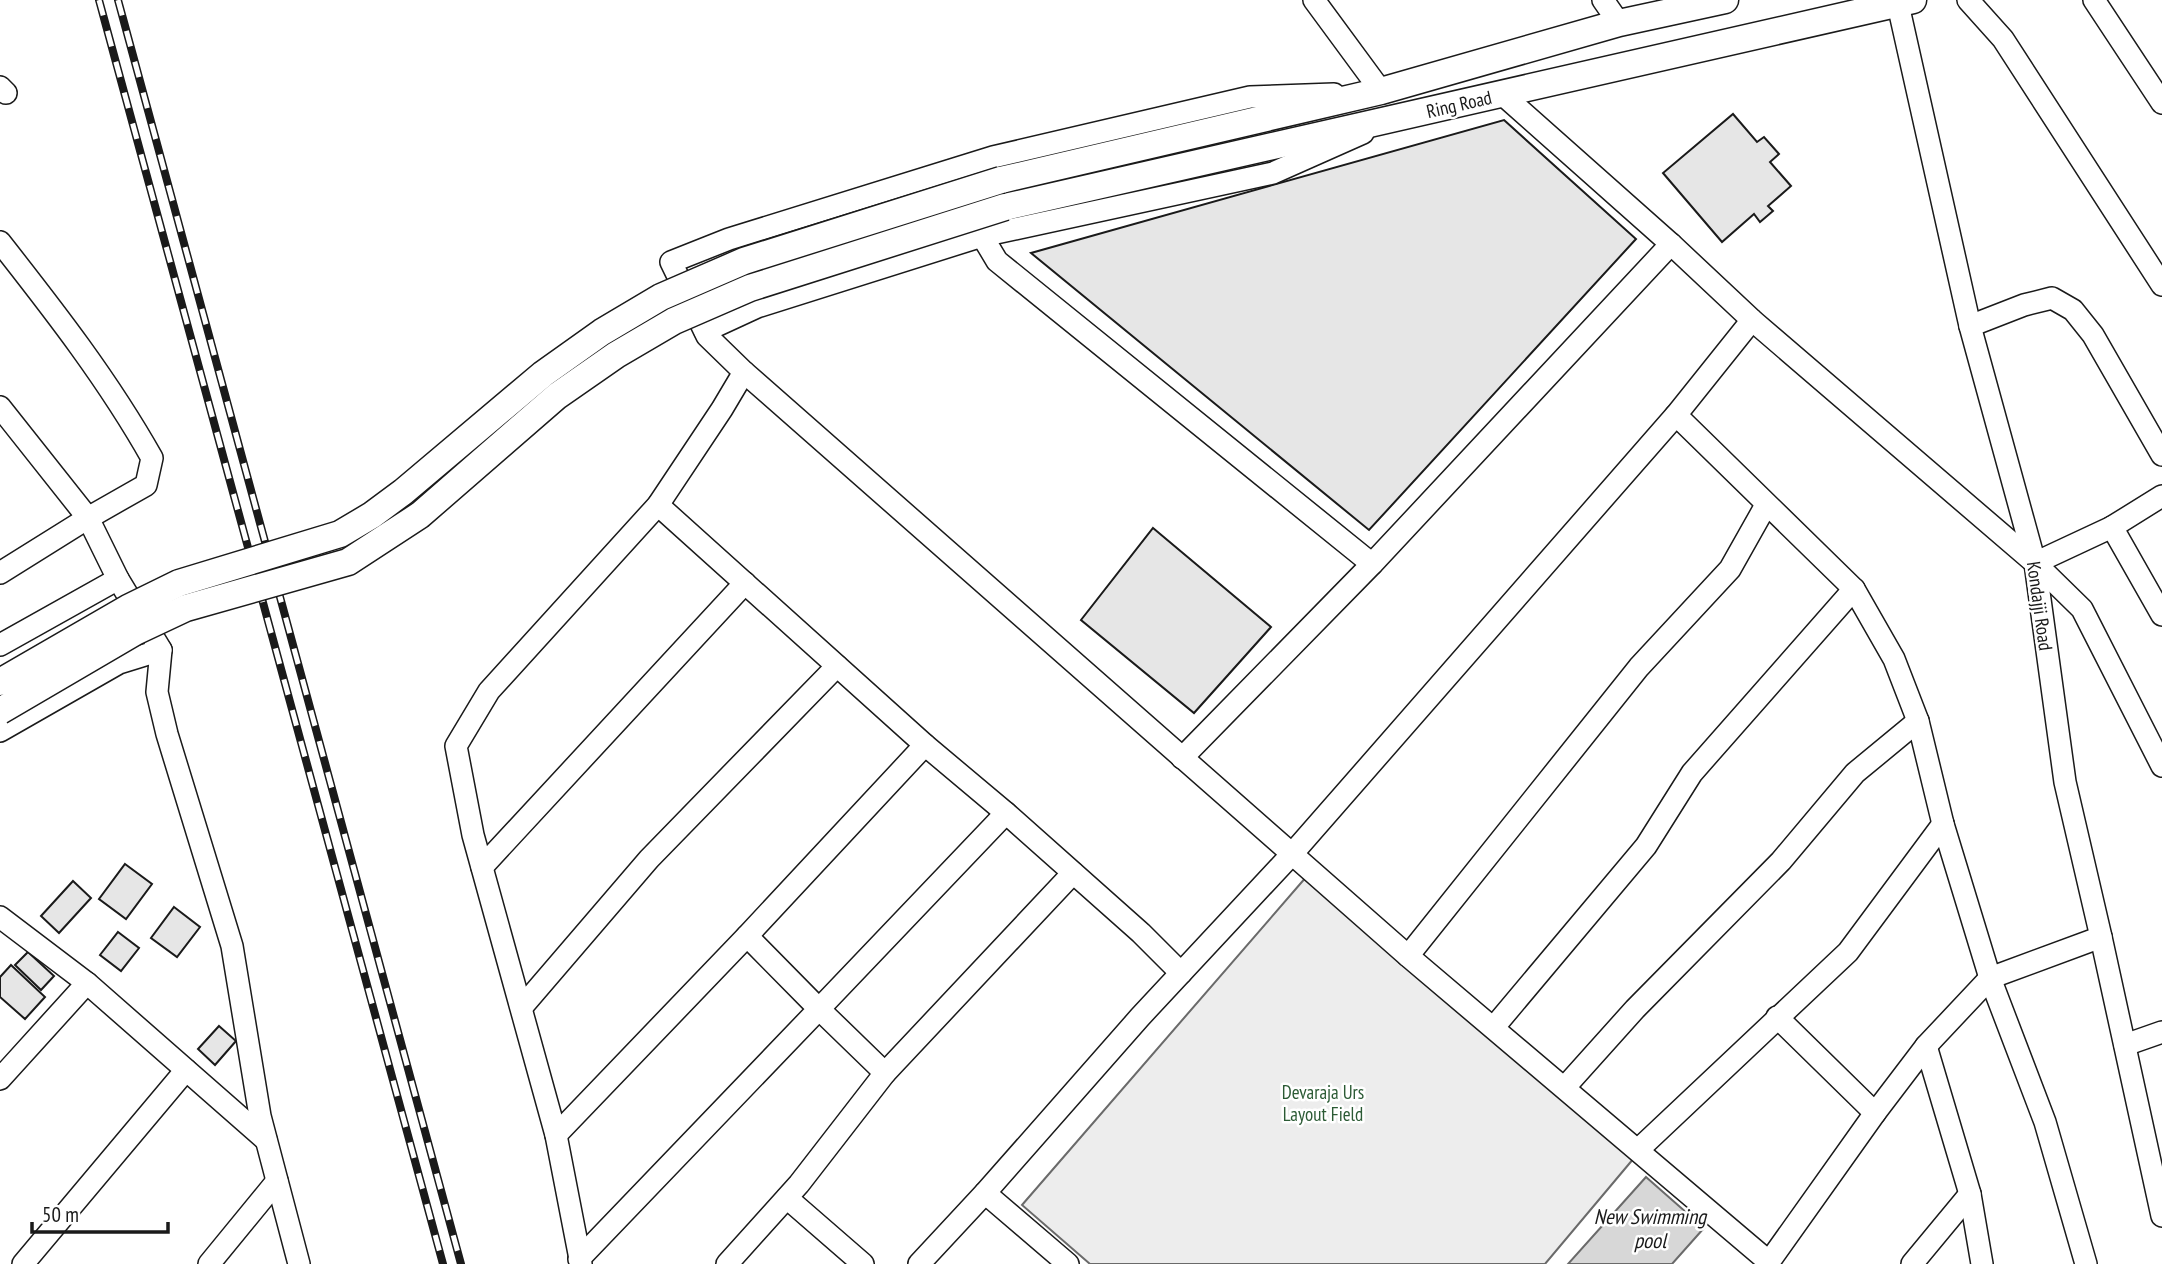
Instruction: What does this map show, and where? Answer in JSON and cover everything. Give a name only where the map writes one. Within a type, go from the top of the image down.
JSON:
[{"type":"main road","points":[[0,682],[128,608],[179,583],[340,534],[403,492],[543,374],[602,332],[662,297],[744,261],[1002,180],[1381,91],[1619,23],[1725,0]]},
{"type":"main road","name":"Ring Road","points":[[0,711],[135,632],[186,608],[348,562],[420,515],[557,396],[615,355],[674,321],[750,288],[1005,207],[1903,1]]},
{"type":"street","points":[[1314,0],[1381,91]]},
{"type":"street","points":[[1603,0],[1619,23]]},
{"type":"street","points":[[1968,0],[2003,39],[2162,285]]},
{"type":"street","points":[[2094,0],[2162,103]]},
{"type":"street","name":"Kondajji Road","points":[[1903,1],[1970,326],[2035,563],[2065,782],[2162,1216]]},
{"type":"street","points":[[1381,91],[1250,97],[993,158],[729,239],[671,262],[705,331],[744,372],[1408,956],[1639,1149],[1767,1263],[1926,1046],[1990,978],[2101,937]]},
{"type":"street","points":[[1502,94],[1752,320],[2035,563],[2082,609],[2162,766]]},
{"type":"street","points":[[705,331],[757,307],[982,236],[1273,173],[1397,118]]},
{"type":"street","points":[[982,236],[997,261],[1371,564]]},
{"type":"street","points":[[0,242],[100,374],[123,407],[152,458],[146,485],[88,517],[0,573]]},
{"type":"street","points":[[1182,758],[1371,564],[1671,244]]},
{"type":"street","points":[[1970,326],[2024,305],[2052,299],[2073,310],[2093,335],[2162,455]]},
{"type":"street","points":[[919,1264],[1292,854],[1676,415],[1752,320]]},
{"type":"street","points":[[580,1262],[556,1135],[473,835],[456,746],[489,691],[658,505],[744,372]]},
{"type":"street","points":[[0,407],[88,517],[118,579],[161,650],[158,692],[167,734],[232,946],[260,1116],[299,1264]]},
{"type":"street","points":[[1676,415],[1854,589],[1894,659],[1918,721],[1943,824],[1990,978],[2045,1122],[2086,1264]]},
{"type":"street","points":[[2035,563],[2112,527],[2162,496]]},
{"type":"street","points":[[658,505],[925,745],[1141,933],[1181,973]]},
{"type":"street","points":[[1408,956],[1639,667],[1730,569],[1766,505]]},
{"type":"street","points":[[2112,527],[2162,615]]},
{"type":"street","points":[[0,645],[118,579]]},
{"type":"street","points":[[482,867],[745,583]]},
{"type":"street","points":[[1494,1027],[1646,846],[1692,773],[1854,589]]},
{"type":"street","points":[[0,731],[118,663],[161,650]]},
{"type":"street","points":[[522,1007],[649,859],[837,666]]},
{"type":"street","points":[[1565,1087],[1636,1009],[1781,861],[1855,773],[1918,721]]},
{"type":"street","points":[[556,1135],[925,745]]},
{"type":"street","points":[[580,1262],[1006,813]]},
{"type":"street","points":[[1639,1149],[1848,951],[1943,824]]},
{"type":"street","points":[[727,1264],[787,1198],[885,1073],[1073,873]]},
{"type":"street","points":[[0,917],[87,983],[266,1140]]},
{"type":"street","points":[[747,936],[885,1073]]},
{"type":"street","points":[[0,1079],[87,983]]},
{"type":"street","points":[[1777,1017],[1875,1113]]},
{"type":"street","points":[[2125,1045],[2162,1032]]},
{"type":"street","points":[[1926,1046],[1970,1194],[1982,1264]]},
{"type":"street","points":[[23,1264],[186,1070]]},
{"type":"street","points":[[209,1264],[277,1181]]},
{"type":"street","points":[[985,1193],[1068,1264]]},
{"type":"street","points":[[1912,1264],[1970,1194]]},
{"type":"street","points":[[787,1198],[863,1264]]},
{"type":"shaded area","name":"Devaraja Urs Layout Field","points":[[1307,876],[1634,1158],[1545,1264],[1090,1264],[1022,1205]]},
{"type":"water","name":"New Swimming pool","points":[[1646,1177],[1704,1228],[1672,1264],[1568,1264]]},
{"type":"building","points":[[1733,114],[1757,142],[1764,137],[1779,154],[1770,162],[1791,186],[1768,206],[1773,211],[1760,222],[1754,214],[1722,242],[1663,173]]},
{"type":"building","points":[[1504,120],[1636,239],[1369,530],[1031,253]]},
{"type":"building","points":[[1153,528],[1271,627],[1194,713],[1081,620]]},
{"type":"building","points":[[125,864],[152,884],[126,919],[99,899]]},
{"type":"building","points":[[73,881],[91,898],[59,933],[41,916]]},
{"type":"building","points":[[174,907],[200,927],[177,957],[151,938]]},
{"type":"building","points":[[118,932],[139,948],[121,971],[100,955]]},
{"type":"building","points":[[28,952],[54,976],[41,990],[15,965]]},
{"type":"building","points":[[11,965],[45,997],[25,1019],[0,997],[0,977]]},
{"type":"building","points":[[219,1026],[236,1041],[215,1065],[198,1049]]},
{"type":"railway","points":[[99,0],[443,1264]]},
{"type":"railway","points":[[118,0],[461,1264]]}]
